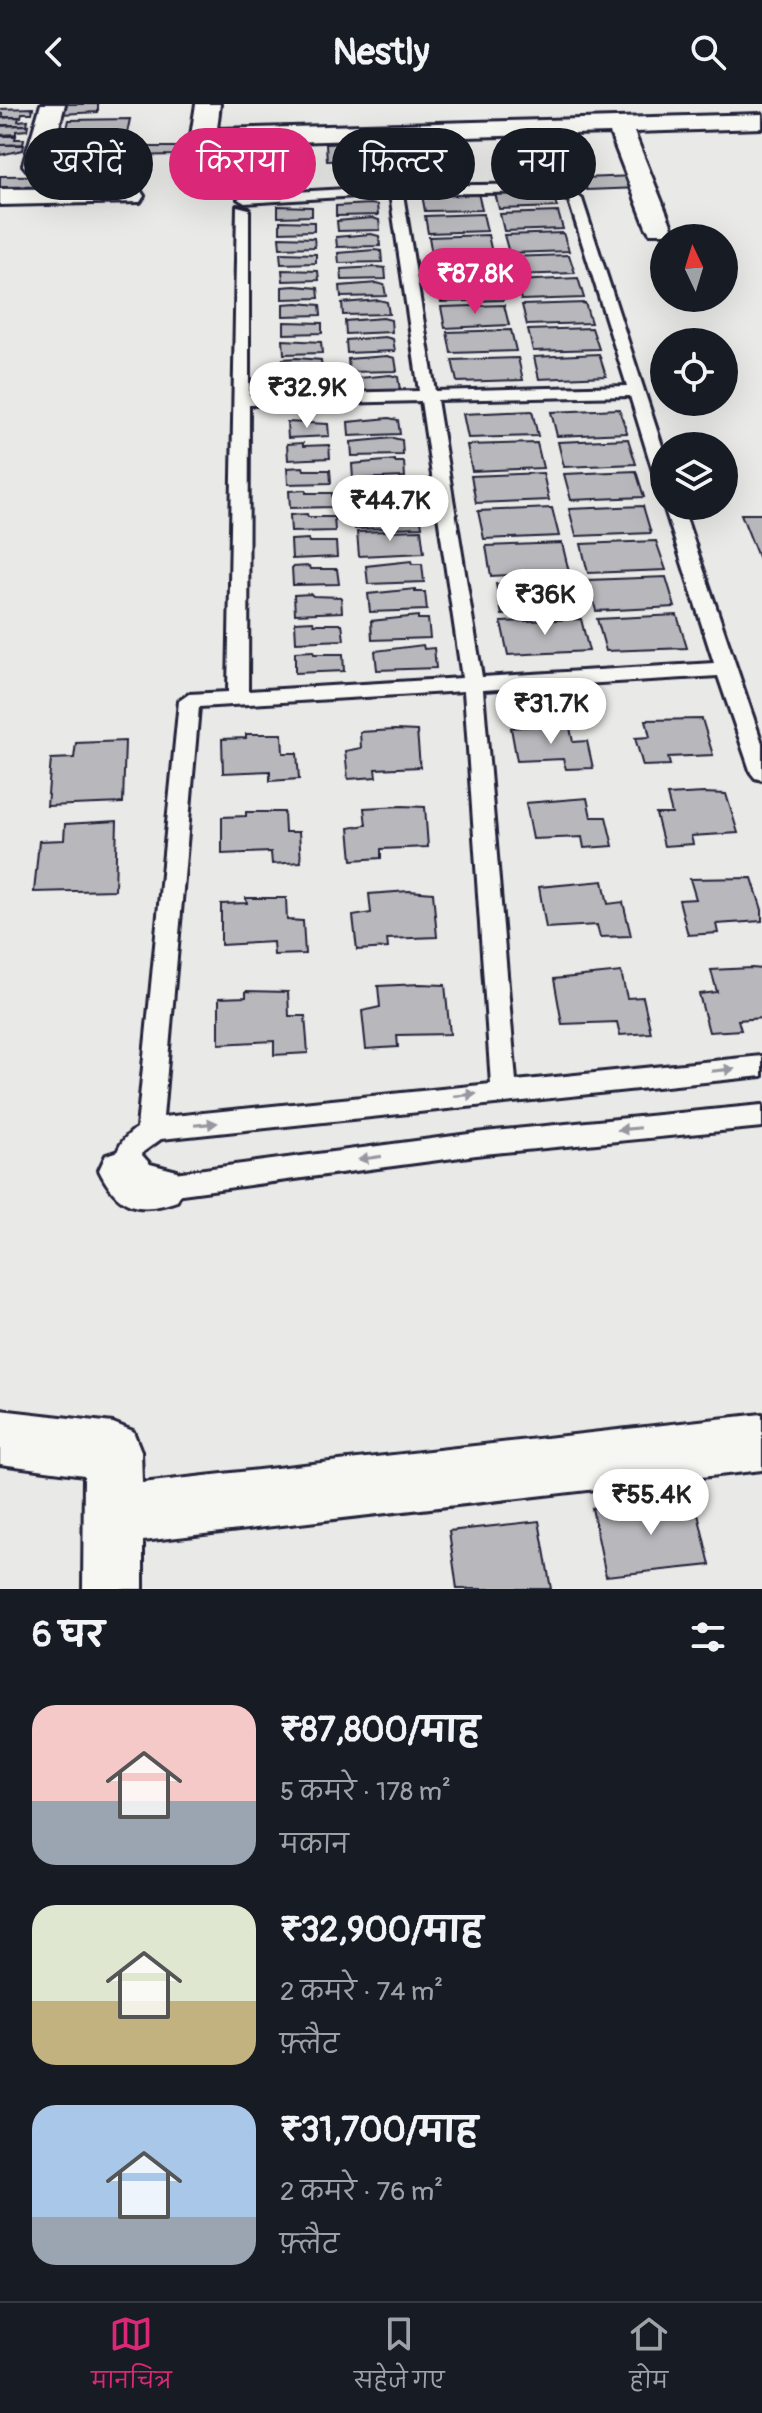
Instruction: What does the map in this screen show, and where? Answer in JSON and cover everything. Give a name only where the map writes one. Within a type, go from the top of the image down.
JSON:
[{"type":"street","points":[[46,128],[53,104]]},
{"type":"street","points":[[204,128],[208,104]]},
{"type":"street","points":[[316,134],[620,127],[651,115],[762,121]]},
{"type":"street","points":[[620,127],[658,224]]},
{"type":"street","points":[[0,197],[24,197]]},
{"type":"street","points":[[0,1437],[113,1451],[113,1589]]},
{"type":"street","points":[[113,1515],[762,1442]]},
{"type":"lane","points":[[475,189],[549,188],[575,199],[650,436]]},
{"type":"lane","points":[[238,698],[243,204],[332,196]]},
{"type":"lane","points":[[397,200],[473,684],[504,1091]]},
{"type":"lane","points":[[240,400],[635,391]]},
{"type":"lane","points":[[678,520],[762,773]]},
{"type":"lane","points":[[144,1163],[189,701],[726,669]]},
{"type":"lane","points":[[144,1163],[156,1129],[762,1066]]},
{"type":"lane","points":[[144,1163],[484,1143],[762,1116]]},
{"type":"building","points":[[62,104],[98,104],[98,112],[61,114]]},
{"type":"building","points":[[33,108],[32,113],[22,113],[21,117],[3,117],[0,114],[0,109]]},
{"type":"building","points":[[19,117],[18,121],[28,120],[27,125],[0,125],[0,118]]},
{"type":"building","points":[[130,119],[128,128],[67,128],[69,120]]},
{"type":"building","points":[[28,125],[16,134],[0,135],[0,126]]},
{"type":"building","points":[[0,136],[24,139],[23,144],[0,145]]},
{"type":"building","points":[[326,144],[332,144],[332,161],[327,161]]},
{"type":"building","points":[[0,145],[24,145],[23,150],[0,155]]},
{"type":"building","points":[[153,147],[169,147],[169,155],[153,155]]},
{"type":"building","points":[[0,176],[24,176],[24,196],[0,196]]},
{"type":"building","points":[[635,176],[640,188],[596,190],[596,178]]},
{"type":"building","points":[[475,193],[478,193],[482,210],[425,211],[423,200],[475,200]]},
{"type":"building","points":[[497,200],[555,200],[557,207],[499,209]]},
{"type":"building","points":[[377,205],[378,215],[336,216],[336,206]]},
{"type":"building","points":[[278,206],[312,207],[312,216],[278,217]]},
{"type":"building","points":[[558,212],[563,229],[504,231],[500,214]]},
{"type":"building","points":[[483,214],[487,231],[428,233],[425,216]]},
{"type":"building","points":[[379,220],[380,230],[338,231],[337,221]]},
{"type":"building","points":[[280,221],[314,222],[314,231],[280,232]]},
{"type":"building","points":[[563,233],[569,251],[509,253],[504,235]]},
{"type":"building","points":[[488,235],[492,253],[432,255],[429,237]]},
{"type":"building","points":[[379,236],[380,246],[337,247],[336,237]]},
{"type":"building","points":[[279,237],[314,238],[315,247],[280,248]]},
{"type":"building","points":[[381,251],[382,262],[339,263],[338,253]]},
{"type":"building","points":[[280,253],[316,254],[316,263],[281,264]]},
{"type":"building","points":[[569,255],[575,273],[514,275],[509,257]]},
{"type":"building","points":[[493,257],[497,275],[436,277],[433,259]]},
{"type":"building","points":[[385,268],[386,279],[342,280],[341,269]]},
{"type":"building","points":[[282,270],[318,271],[319,280],[283,281]]},
{"type":"building","points":[[578,278],[584,298],[521,300],[516,281]]},
{"type":"building","points":[[499,281],[503,300],[441,302],[437,283]]},
{"type":"building","points":[[384,285],[386,296],[341,297],[340,286]]},
{"type":"building","points":[[282,287],[318,288],[319,298],[282,299]]},
{"type":"building","points":[[387,302],[389,314],[343,315],[342,303]]},
{"type":"building","points":[[585,303],[591,323],[527,325],[522,305]]},
{"type":"building","points":[[283,304],[320,305],[321,315],[283,316]]},
{"type":"building","points":[[504,305],[509,325],[445,328],[441,307]]},
{"type":"building","points":[[391,320],[392,332],[346,334],[345,321]]},
{"type":"building","points":[[284,322],[322,323],[322,333],[284,334]]},
{"type":"building","points":[[592,328],[599,349],[533,351],[528,330]]},
{"type":"building","points":[[511,330],[516,351],[451,353],[447,332]]},
{"type":"building","points":[[393,339],[395,351],[347,353],[346,340]]},
{"type":"building","points":[[283,340],[321,342],[322,353],[284,354]]},
{"type":"building","points":[[599,354],[606,376],[539,379],[534,357]]},
{"type":"building","points":[[395,358],[397,371],[349,372],[348,359]]},
{"type":"building","points":[[518,358],[523,380],[457,382],[452,360]]},
{"type":"building","points":[[283,359],[321,360],[322,371],[283,373]]},
{"type":"building","points":[[398,377],[400,390],[351,392],[350,379]]},
{"type":"building","points":[[285,378],[324,380],[325,391],[285,392]]},
{"type":"building","points":[[619,409],[627,433],[557,436],[551,412]]},
{"type":"building","points":[[532,411],[538,436],[468,438],[463,414]]},
{"type":"building","points":[[398,420],[400,434],[349,436],[348,422]]},
{"type":"building","points":[[287,422],[328,424],[329,436],[288,438]]},
{"type":"building","points":[[628,439],[636,464],[564,467],[558,442]]},
{"type":"building","points":[[402,440],[403,455],[352,456],[351,442]]},
{"type":"building","points":[[303,443],[303,446],[329,445],[330,458],[288,460],[287,444]]},
{"type":"building","points":[[537,443],[543,468],[472,471],[467,445]]},
{"type":"building","points":[[404,462],[405,477],[353,479],[352,464]]},
{"type":"building","points":[[303,467],[304,470],[330,470],[331,483],[288,484],[287,468]]},
{"type":"building","points":[[636,471],[644,497],[571,500],[564,474]]},
{"type":"building","points":[[543,473],[549,500],[476,503],[471,476]]},
{"type":"building","points":[[407,481],[411,503],[352,506],[348,484]]},
{"type":"building","points":[[306,490],[306,493],[332,493],[333,507],[290,508],[289,491]]},
{"type":"building","points":[[419,504],[422,527],[355,529],[353,506]]},
{"type":"building","points":[[643,506],[651,533],[576,536],[569,509]]},
{"type":"building","points":[[552,508],[559,536],[484,539],[478,511]]},
{"type":"building","points":[[307,514],[308,517],[334,517],[335,531],[291,532],[290,515]]},
{"type":"building","points":[[741,514],[762,514],[762,567]]},
{"type":"building","points":[[421,530],[424,553],[359,556],[357,532]]},
{"type":"building","points":[[308,539],[309,542],[336,542],[337,557],[292,559],[291,540]]},
{"type":"building","points":[[656,541],[666,570],[588,573],[581,544]]},
{"type":"building","points":[[562,543],[569,572],[491,576],[486,546]]},
{"type":"building","points":[[411,561],[412,564],[422,564],[424,582],[368,584],[366,566]]},
{"type":"building","points":[[309,566],[310,569],[337,569],[339,584],[293,585],[292,567]]},
{"type":"building","points":[[666,577],[675,607],[596,611],[588,580]]},
{"type":"building","points":[[573,581],[581,612],[502,615],[496,584]]},
{"type":"building","points":[[415,589],[415,592],[425,592],[427,610],[370,612],[368,594]]},
{"type":"building","points":[[294,595],[341,597],[342,612],[295,614]]},
{"type":"building","points":[[677,615],[687,648],[606,651],[597,619]]},
{"type":"building","points":[[418,616],[418,619],[428,619],[430,638],[372,640],[371,621]]},
{"type":"building","points":[[581,619],[589,651],[508,655],[501,622]]},
{"type":"building","points":[[313,621],[314,624],[342,624],[344,640],[296,642],[295,622]]},
{"type":"building","points":[[423,645],[424,649],[434,648],[436,668],[377,670],[375,651]]},
{"type":"building","points":[[313,651],[314,654],[343,654],[344,671],[295,673],[295,652]]},
{"type":"building","points":[[702,719],[713,755],[668,757],[670,765],[643,766],[635,738],[650,737],[646,720]]},
{"type":"building","points":[[569,723],[573,742],[587,741],[593,768],[566,769],[563,759],[517,761],[511,728]]},
{"type":"building","points":[[417,731],[420,767],[375,769],[376,777],[348,779],[345,751],[361,748],[360,732]]},
{"type":"building","points":[[246,734],[282,734],[283,753],[297,753],[299,779],[270,781],[270,771],[223,773],[222,739],[246,738]]},
{"type":"building","points":[[125,741],[123,803],[47,806],[51,759],[74,758],[76,743]]},
{"type":"building","points":[[726,794],[738,833],[691,836],[693,844],[664,846],[656,814],[672,814],[667,795]]},
{"type":"building","points":[[587,798],[591,817],[606,817],[613,846],[584,848],[582,837],[533,839],[526,803]]},
{"type":"building","points":[[425,807],[428,847],[381,849],[381,858],[352,860],[349,828],[366,825],[364,808]]},
{"type":"building","points":[[246,812],[284,812],[285,832],[299,832],[301,862],[272,864],[271,852],[222,854],[222,817],[246,816]]},
{"type":"building","points":[[117,821],[115,890],[34,892],[39,841],[64,840],[65,824]]},
{"type":"building","points":[[752,878],[762,910],[762,921],[716,924],[718,933],[688,935],[679,900],[696,899],[690,879]]},
{"type":"building","points":[[603,881],[608,904],[623,902],[631,936],[600,937],[597,925],[546,928],[539,887]]},
{"type":"building","points":[[433,893],[437,937],[387,939],[388,948],[357,950],[353,916],[371,913],[369,894]]},
{"type":"building","points":[[246,898],[286,898],[287,920],[303,921],[305,954],[274,955],[273,942],[221,945],[221,904],[247,903]]},
{"type":"building","points":[[762,969],[762,1018],[738,1020],[741,1030],[709,1032],[699,994],[717,992],[711,970]]},
{"type":"building","points":[[621,972],[627,998],[643,997],[651,1033],[620,1035],[617,1022],[562,1024],[554,979]]},
{"type":"building","points":[[445,985],[450,1034],[397,1035],[398,1047],[366,1049],[362,1011],[380,1007],[378,986]]},
{"type":"building","points":[[246,991],[288,992],[289,1016],[305,1016],[308,1053],[274,1055],[274,1041],[219,1044],[219,998],[246,997]]},
{"type":"building","points":[[694,1497],[710,1565],[606,1576],[592,1508]]},
{"type":"building","points":[[539,1521],[551,1589],[457,1589],[449,1531]]}]
